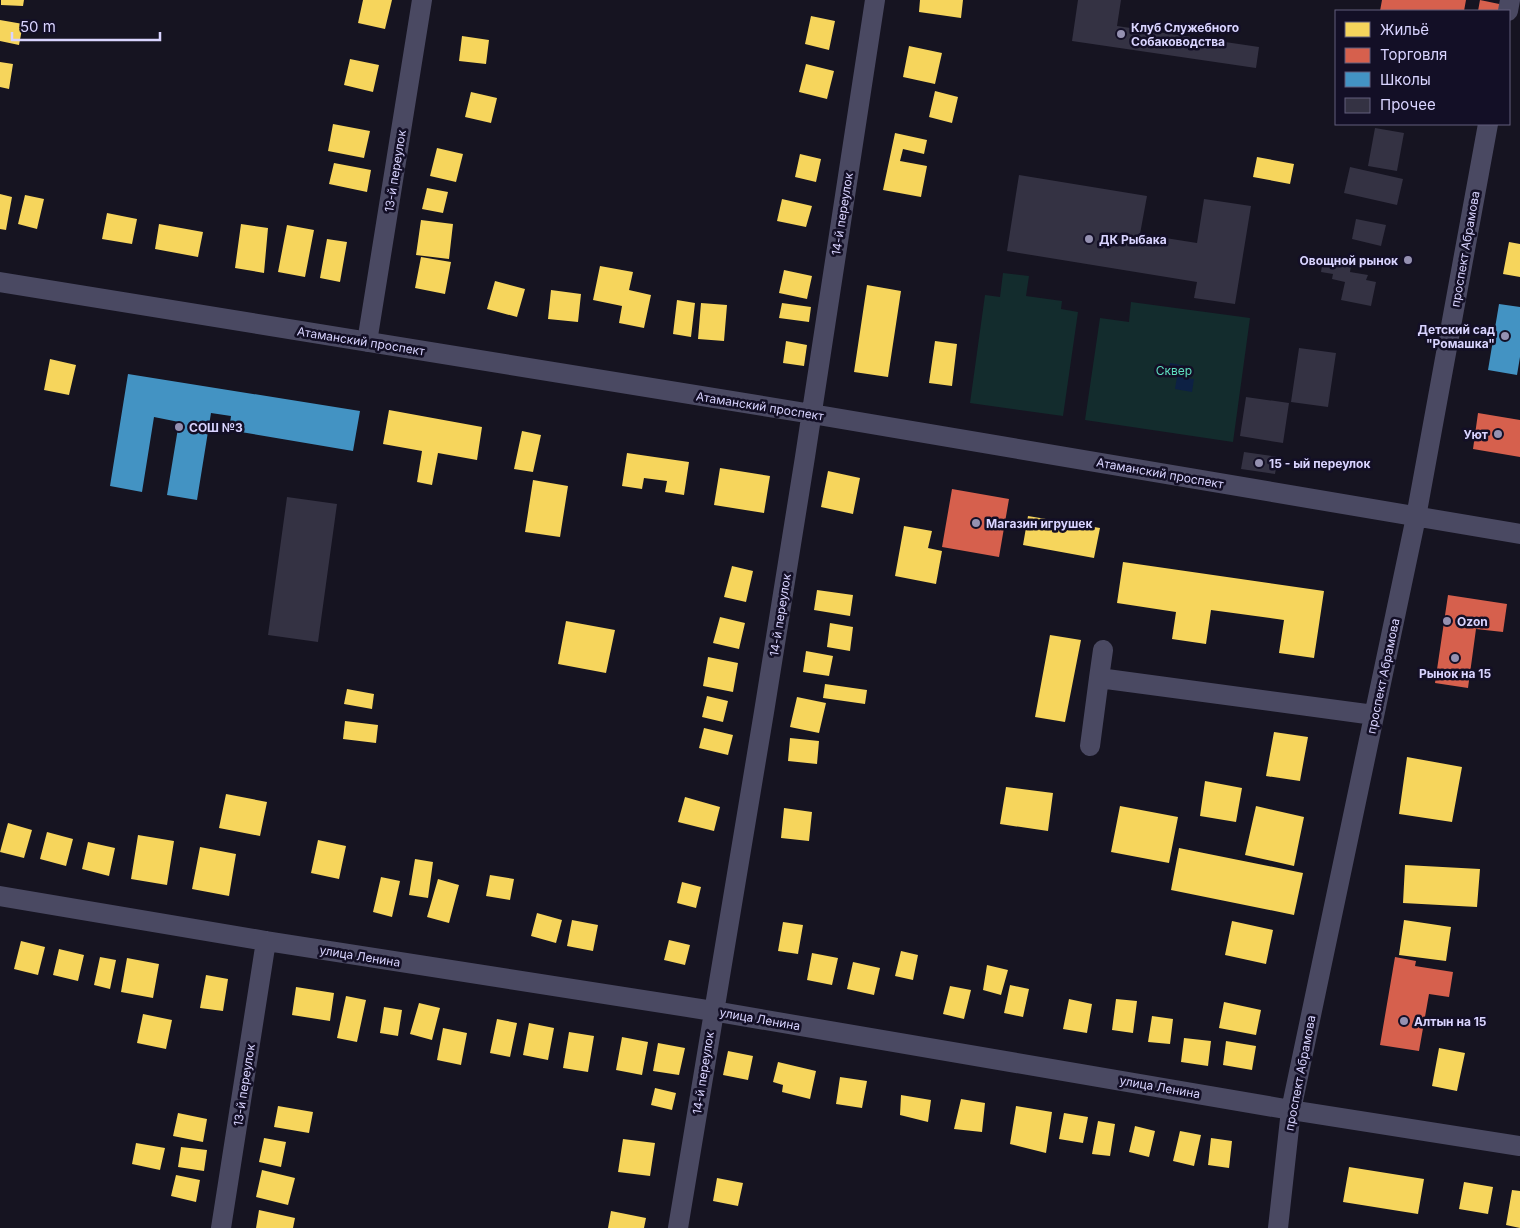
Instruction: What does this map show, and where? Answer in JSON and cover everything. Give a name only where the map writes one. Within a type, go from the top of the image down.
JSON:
[{"type":"street","name":"13-й переулок","points":[[367,342],[422,0]]},
{"type":"street","name":"14-й переулок","points":[[678,1228],[812,414],[875,0]]},
{"type":"street","name":"проспект Абрамова","points":[[1278,1228],[1291,1110],[1416,517],[1488,125]]},
{"type":"street","name":"Атаманский проспект","points":[[0,282],[812,414],[1520,534]]},
{"type":"street","points":[[1090,746],[1103,650]]},
{"type":"street","points":[[1099,678],[1374,715]]},
{"type":"street","name":"улица Ленина","points":[[0,896],[266,941],[713,1011],[1291,1110],[1520,1146]]},
{"type":"street","name":"13-й переулок","points":[[222,1228],[266,941]]},
{"type":"green space","points":[[1003,273],[1029,276],[1026,296],[1062,301],[1061,309],[1078,312],[1063,416],[970,403],[985,295],[1000,297]]},
{"type":"green space","name":"Сквер","points":[[1131,302],[1250,318],[1233,442],[1085,420],[1100,318],[1129,322]]},
{"type":"water","points":[[1170,363],[1186,366],[1184,378],[1194,379],[1192,392],[1175,389],[1177,377],[1169,376]]},
{"type":"building: Жильё","points":[[1,0],[24,0],[23,6],[1,5]]},
{"type":"building: Жильё","points":[[363,0],[392,0],[385,29],[358,23]]},
{"type":"building: Жильё","points":[[920,0],[963,0],[961,18],[919,12]]},
{"type":"building: Жильё","points":[[811,16],[835,21],[829,50],[805,44]]},
{"type":"building: Жильё","points":[[0,20],[23,24],[19,45],[0,41]]},
{"type":"building: Жильё","points":[[462,36],[489,40],[486,64],[459,61]]},
{"type":"building: Жильё","points":[[909,46],[942,53],[935,84],[903,77]]},
{"type":"building: Жильё","points":[[350,59],[379,65],[373,92],[344,85]]},
{"type":"building: Жильё","points":[[0,62],[13,64],[9,89],[0,87]]},
{"type":"building: Жильё","points":[[806,64],[834,71],[827,99],[799,92]]},
{"type":"building: Жильё","points":[[935,91],[958,97],[952,123],[929,117]]},
{"type":"building: Жильё","points":[[471,92],[497,98],[491,123],[465,117]]},
{"type":"building: Жильё","points":[[333,124],[370,131],[364,158],[328,151]]},
{"type":"building: Жильё","points":[[895,133],[927,140],[924,154],[903,149],[900,161],[927,166],[921,197],[883,190]]},
{"type":"building: Жильё","points":[[437,148],[463,154],[456,182],[430,176]]},
{"type":"building: Жильё","points":[[800,154],[821,159],[816,182],[795,177]]},
{"type":"building: Жильё","points":[[1257,157],[1294,164],[1290,184],[1253,177]]},
{"type":"building: Жильё","points":[[334,163],[371,170],[367,192],[329,184]]},
{"type":"building: Жильё","points":[[427,188],[448,192],[443,213],[422,209]]},
{"type":"building: Жильё","points":[[0,194],[12,197],[6,230],[0,229]]},
{"type":"building: Жильё","points":[[25,195],[44,199],[37,229],[18,224]]},
{"type":"building: Жильё","points":[[782,199],[812,206],[806,227],[777,221]]},
{"type":"building: Жильё","points":[[107,213],[137,219],[132,244],[102,239]]},
{"type":"building: Жильё","points":[[421,220],[453,224],[449,259],[416,255]]},
{"type":"building: Жильё","points":[[159,224],[203,232],[198,257],[155,249]]},
{"type":"building: Жильё","points":[[241,224],[268,228],[264,273],[235,268]]},
{"type":"building: Жильё","points":[[287,225],[314,230],[305,277],[278,272]]},
{"type":"building: Жильё","points":[[327,239],[347,242],[340,282],[320,278]]},
{"type":"building: Жильё","points":[[1509,242],[1520,244],[1520,277],[1503,274]]},
{"type":"building: Жильё","points":[[421,257],[451,262],[445,294],[415,288]]},
{"type":"building: Жильё","points":[[600,266],[633,272],[629,290],[651,295],[644,328],[619,323],[622,306],[593,300]]},
{"type":"building: Жильё","points":[[784,270],[812,276],[807,299],[779,293]]},
{"type":"building: Жильё","points":[[495,281],[525,289],[517,317],[487,309]]},
{"type":"building: Жильё","points":[[867,285],[901,291],[888,377],[854,372]]},
{"type":"building: Жильё","points":[[551,290],[581,294],[578,322],[548,319]]},
{"type":"building: Жильё","points":[[677,300],[695,303],[691,337],[673,334]]},
{"type":"building: Жильё","points":[[701,303],[727,305],[724,341],[698,339]]},
{"type":"building: Жильё","points":[[782,303],[811,307],[809,322],[779,318]]},
{"type":"building: Жильё","points":[[786,341],[807,345],[804,366],[783,363]]},
{"type":"building: Жильё","points":[[935,341],[957,344],[952,386],[929,383]]},
{"type":"building: Жильё","points":[[50,359],[76,365],[69,395],[44,390]]},
{"type":"building: Жильё","points":[[389,410],[482,427],[477,460],[438,453],[432,485],[417,482],[422,451],[383,444]]},
{"type":"building: Жильё","points":[[522,431],[541,435],[533,472],[514,469]]},
{"type":"building: Жильё","points":[[627,453],[689,462],[684,495],[665,492],[667,481],[644,478],[642,489],[622,486]]},
{"type":"building: Жильё","points":[[720,468],[770,476],[764,513],[714,505]]},
{"type":"building: Жильё","points":[[828,471],[860,478],[853,514],[821,507]]},
{"type":"building: Жильё","points":[[533,480],[568,486],[560,537],[525,532]]},
{"type":"building: Жильё","points":[[1028,516],[1100,528],[1094,558],[1023,545]]},
{"type":"building: Жильё","points":[[904,526],[932,531],[928,548],[942,551],[936,584],[895,576]]},
{"type":"building: Жильё","points":[[1123,562],[1324,591],[1314,658],[1279,653],[1284,620],[1211,610],[1206,644],[1172,639],[1176,612],[1117,603]]},
{"type":"building: Жильё","points":[[732,566],[753,571],[746,602],[724,597]]},
{"type":"building: Жильё","points":[[817,590],[853,595],[850,616],[814,610]]},
{"type":"building: Жильё","points":[[720,617],[745,623],[739,649],[713,643]]},
{"type":"building: Жильё","points":[[566,621],[615,630],[606,673],[558,664]]},
{"type":"building: Жильё","points":[[830,623],[853,627],[850,651],[827,647]]},
{"type":"building: Жильё","points":[[1050,635],[1081,640],[1065,722],[1035,717]]},
{"type":"building: Жильё","points":[[806,651],[833,656],[829,676],[803,672]]},
{"type":"building: Жильё","points":[[708,657],[738,663],[733,692],[703,686]]},
{"type":"building: Жильё","points":[[825,684],[867,690],[865,704],[823,698]]},
{"type":"building: Жильё","points":[[347,689],[374,694],[372,709],[344,704]]},
{"type":"building: Жильё","points":[[707,696],[728,701],[723,722],[702,717]]},
{"type":"building: Жильё","points":[[797,697],[826,703],[819,733],[790,727]]},
{"type":"building: Жильё","points":[[345,721],[378,725],[376,743],[343,739]]},
{"type":"building: Жильё","points":[[704,728],[733,735],[728,755],[699,748]]},
{"type":"building: Жильё","points":[[1274,732],[1308,737],[1300,781],[1266,776]]},
{"type":"building: Жильё","points":[[790,738],[819,741],[817,764],[788,761]]},
{"type":"building: Жильё","points":[[1407,757],[1462,767],[1452,822],[1399,814]]},
{"type":"building: Жильё","points":[[1205,781],[1242,788],[1236,822],[1200,816]]},
{"type":"building: Жильё","points":[[1006,787],[1053,793],[1048,831],[1000,824]]},
{"type":"building: Жильё","points":[[226,794],[267,802],[260,836],[219,828]]},
{"type":"building: Жильё","points":[[685,797],[720,807],[714,831],[678,822]]},
{"type":"building: Жильё","points":[[1120,806],[1178,817],[1169,863],[1111,852]]},
{"type":"building: Жильё","points":[[1256,806],[1304,817],[1294,866],[1245,855]]},
{"type":"building: Жильё","points":[[784,808],[812,812],[809,841],[781,838]]},
{"type":"building: Жильё","points":[[8,823],[32,830],[24,858],[0,852]]},
{"type":"building: Жильё","points":[[47,832],[73,839],[66,866],[40,859]]},
{"type":"building: Жильё","points":[[138,835],[174,841],[167,885],[131,879]]},
{"type":"building: Жильё","points":[[318,840],[346,846],[339,879],[311,873]]},
{"type":"building: Жильё","points":[[88,842],[115,848],[109,876],[82,869]]},
{"type":"building: Жильё","points":[[200,847],[236,854],[229,896],[192,889]]},
{"type":"building: Жильё","points":[[1179,848],[1303,873],[1294,915],[1171,890]]},
{"type":"building: Жильё","points":[[415,859],[433,862],[428,898],[409,895]]},
{"type":"building: Жильё","points":[[1405,865],[1480,869],[1477,907],[1403,903]]},
{"type":"building: Жильё","points":[[490,875],[514,879],[510,900],[486,896]]},
{"type":"building: Жильё","points":[[381,877],[400,881],[392,917],[373,912]]},
{"type":"building: Жильё","points":[[438,879],[459,885],[449,923],[427,917]]},
{"type":"building: Жильё","points":[[682,882],[701,887],[696,908],[677,903]]},
{"type":"building: Жильё","points":[[537,913],[562,920],[556,943],[531,936]]},
{"type":"building: Жильё","points":[[572,920],[598,925],[593,951],[567,946]]},
{"type":"building: Жильё","points":[[1404,920],[1451,927],[1446,961],[1399,955]]},
{"type":"building: Жильё","points":[[1232,921],[1273,930],[1266,964],[1225,955]]},
{"type":"building: Жильё","points":[[783,922],[803,925],[798,954],[778,951]]},
{"type":"building: Жильё","points":[[669,940],[690,945],[685,965],[664,960]]},
{"type":"building: Жильё","points":[[21,941],[45,947],[38,975],[14,969]]},
{"type":"building: Жильё","points":[[59,949],[84,955],[78,981],[53,975]]},
{"type":"building: Жильё","points":[[901,951],[918,955],[913,980],[895,976]]},
{"type":"building: Жильё","points":[[812,953],[838,958],[832,985],[807,980]]},
{"type":"building: Жильё","points":[[100,957],[116,960],[110,989],[94,985]]},
{"type":"building: Жильё","points":[[127,958],[159,964],[153,998],[121,992]]},
{"type":"building: Жильё","points":[[853,962],[880,968],[874,995],[847,989]]},
{"type":"building: Жильё","points":[[987,965],[1008,970],[1001,995],[983,990]]},
{"type":"building: Жильё","points":[[206,975],[228,979],[223,1011],[200,1008]]},
{"type":"building: Жильё","points":[[1010,985],[1029,989],[1023,1017],[1004,1013]]},
{"type":"building: Жильё","points":[[950,986],[971,990],[964,1019],[943,1014]]},
{"type":"building: Жильё","points":[[296,987],[334,993],[330,1021],[292,1015]]},
{"type":"building: Жильё","points":[[346,996],[366,1000],[357,1042],[337,1038]]},
{"type":"building: Жильё","points":[[1069,999],[1092,1004],[1087,1033],[1063,1029]]},
{"type":"building: Жильё","points":[[1116,999],[1137,1001],[1133,1033],[1112,1030]]},
{"type":"building: Жильё","points":[[1224,1002],[1261,1010],[1256,1035],[1219,1028]]},
{"type":"building: Жильё","points":[[419,1003],[440,1008],[432,1040],[410,1034]]},
{"type":"building: Жильё","points":[[384,1007],[402,1010],[398,1036],[380,1033]]},
{"type":"building: Жильё","points":[[143,1014],[172,1020],[166,1049],[137,1043]]},
{"type":"building: Жильё","points":[[1152,1016],[1173,1019],[1170,1044],[1148,1042]]},
{"type":"building: Жильё","points":[[497,1019],[517,1023],[510,1057],[490,1053]]},
{"type":"building: Жильё","points":[[529,1023],[554,1028],[548,1060],[523,1055]]},
{"type":"building: Жильё","points":[[443,1028],[467,1033],[461,1065],[437,1060]]},
{"type":"building: Жильё","points":[[569,1032],[594,1036],[588,1072],[563,1068]]},
{"type":"building: Жильё","points":[[622,1037],[648,1042],[642,1075],[616,1070]]},
{"type":"building: Жильё","points":[[1184,1038],[1211,1041],[1208,1066],[1181,1062]]},
{"type":"building: Жильё","points":[[1226,1041],[1256,1046],[1252,1070],[1223,1065]]},
{"type":"building: Жильё","points":[[658,1043],[685,1048],[679,1075],[653,1071]]},
{"type":"building: Жильё","points":[[1439,1048],[1465,1053],[1457,1091],[1432,1086]]},
{"type":"building: Жильё","points":[[728,1051],[753,1056],[748,1080],[723,1075]]},
{"type":"building: Жильё","points":[[778,1062],[816,1071],[810,1099],[782,1092],[783,1085],[773,1082]]},
{"type":"building: Жильё","points":[[840,1077],[867,1081],[862,1108],[836,1104]]},
{"type":"building: Жильё","points":[[655,1088],[676,1093],[672,1110],[651,1105]]},
{"type":"building: Жильё","points":[[901,1095],[931,1100],[928,1122],[900,1115]]},
{"type":"building: Жильё","points":[[961,1099],[985,1103],[982,1132],[954,1129]]},
{"type":"building: Жильё","points":[[278,1106],[313,1112],[309,1133],[274,1127]]},
{"type":"building: Жильё","points":[[1016,1106],[1052,1112],[1046,1153],[1010,1144]]},
{"type":"building: Жильё","points":[[178,1113],[207,1119],[203,1142],[173,1136]]},
{"type":"building: Жильё","points":[[1064,1113],[1088,1117],[1083,1143],[1059,1139]]},
{"type":"building: Жильё","points":[[1098,1121],[1115,1124],[1110,1156],[1092,1154]]},
{"type":"building: Жильё","points":[[1135,1126],[1155,1131],[1149,1157],[1129,1152]]},
{"type":"building: Жильё","points":[[1180,1131],[1201,1135],[1194,1166],[1173,1161]]},
{"type":"building: Жильё","points":[[264,1138],[286,1142],[281,1167],[259,1162]]},
{"type":"building: Жильё","points":[[1211,1138],[1232,1141],[1229,1168],[1208,1165]]},
{"type":"building: Жильё","points":[[623,1139],[655,1143],[650,1176],[618,1172]]},
{"type":"building: Жильё","points":[[136,1143],[165,1148],[160,1170],[132,1164]]},
{"type":"building: Жильё","points":[[181,1147],[207,1150],[204,1171],[178,1167]]},
{"type":"building: Жильё","points":[[1349,1167],[1424,1179],[1418,1214],[1343,1202]]},
{"type":"building: Жильё","points":[[262,1170],[295,1178],[288,1205],[256,1197]]},
{"type":"building: Жильё","points":[[176,1175],[200,1180],[196,1202],[171,1196]]},
{"type":"building: Жильё","points":[[717,1178],[743,1183],[738,1206],[713,1201]]},
{"type":"building: Жильё","points":[[1464,1182],[1493,1187],[1488,1214],[1459,1209]]},
{"type":"building: Жильё","points":[[1512,1190],[1520,1191],[1520,1228],[1506,1225]]},
{"type":"building: Жильё","points":[[259,1210],[295,1218],[293,1228],[256,1228]]},
{"type":"building: Жильё","points":[[611,1211],[646,1218],[644,1228],[608,1228]]},
{"type":"building: Торговля","points":[[1382,0],[1466,0],[1464,10],[1380,10]]},
{"type":"building: Торговля","points":[[1480,0],[1504,5],[1502,10],[1478,10]]},
{"type":"building: Торговля","name":"Уют","points":[[1478,413],[1520,420],[1520,457],[1473,449]]},
{"type":"building: Торговля","name":"Магазин игрушек","points":[[952,489],[1009,499],[999,557],[942,547]]},
{"type":"building: Торговля","name":"Рынок на 15","points":[[1448,595],[1507,604],[1503,632],[1476,629],[1468,688],[1435,683]]},
{"type":"building: Торговля","name":"Алтын на 15","points":[[1395,957],[1416,961],[1415,966],[1453,972],[1449,997],[1429,994],[1419,1051],[1380,1045]]},
{"type":"building: Школы","points":[[1499,304],[1520,307],[1520,357],[1517,375],[1488,370]]},
{"type":"building: Школы","name":"СОШ №3","points":[[128,374],[360,411],[353,451],[229,430],[231,416],[211,413],[197,500],[167,495],[179,422],[154,417],[142,492],[110,486]]},
{"type":"building: Прочее","name":"Клуб Служебного Собаководства","points":[[1078,0],[1121,0],[1117,26],[1259,47],[1256,68],[1072,41]]},
{"type":"building: Прочее","points":[[1375,128],[1404,133],[1397,171],[1368,166]]},
{"type":"building: Прочее","points":[[1350,167],[1403,179],[1397,205],[1344,193]]},
{"type":"building: Прочее","name":"ДК Рыбака","points":[[1019,175],[1147,196],[1140,234],[1197,243],[1204,199],[1251,206],[1235,304],[1194,298],[1197,282],[1007,251]]},
{"type":"building: Прочее","points":[[1356,219],[1386,225],[1381,246],[1352,239]]},
{"type":"building: Прочее","points":[[1323,260],[1351,266],[1350,272],[1368,275],[1366,280],[1376,282],[1371,306],[1341,300],[1345,282],[1332,279],[1333,274],[1321,272]]},
{"type":"building: Прочее","points":[[1299,348],[1336,353],[1328,407],[1291,402]]},
{"type":"building: Прочее","points":[[1246,397],[1289,403],[1283,443],[1240,436]]},
{"type":"building: Прочее","name":"15 - ый переулок","points":[[1244,452],[1278,457],[1275,474],[1241,469]]},
{"type":"building: Прочее","points":[[287,497],[337,504],[318,642],[268,635]]},
{"type":"place","name":"Клуб Служебного Собаководства","points":[[1121,34]]},
{"type":"place","name":"ДК Рыбака","points":[[1089,239]]},
{"type":"place","name":"Овощной рынок","points":[[1408,260]]},
{"type":"place","name":"Детский сад \"Ромашка\"","points":[[1505,336]]},
{"type":"place","name":"СОШ №3","points":[[179,427]]},
{"type":"place","name":"Уют","points":[[1498,434]]},
{"type":"place","name":"15 - ый переулок","points":[[1259,463]]},
{"type":"place","name":"Магазин игрушек","points":[[976,523]]},
{"type":"place","name":"Ozon","points":[[1447,621]]},
{"type":"place","name":"Рынок на 15","points":[[1455,658]]},
{"type":"place","name":"Алтын на 15","points":[[1404,1021]]}]
